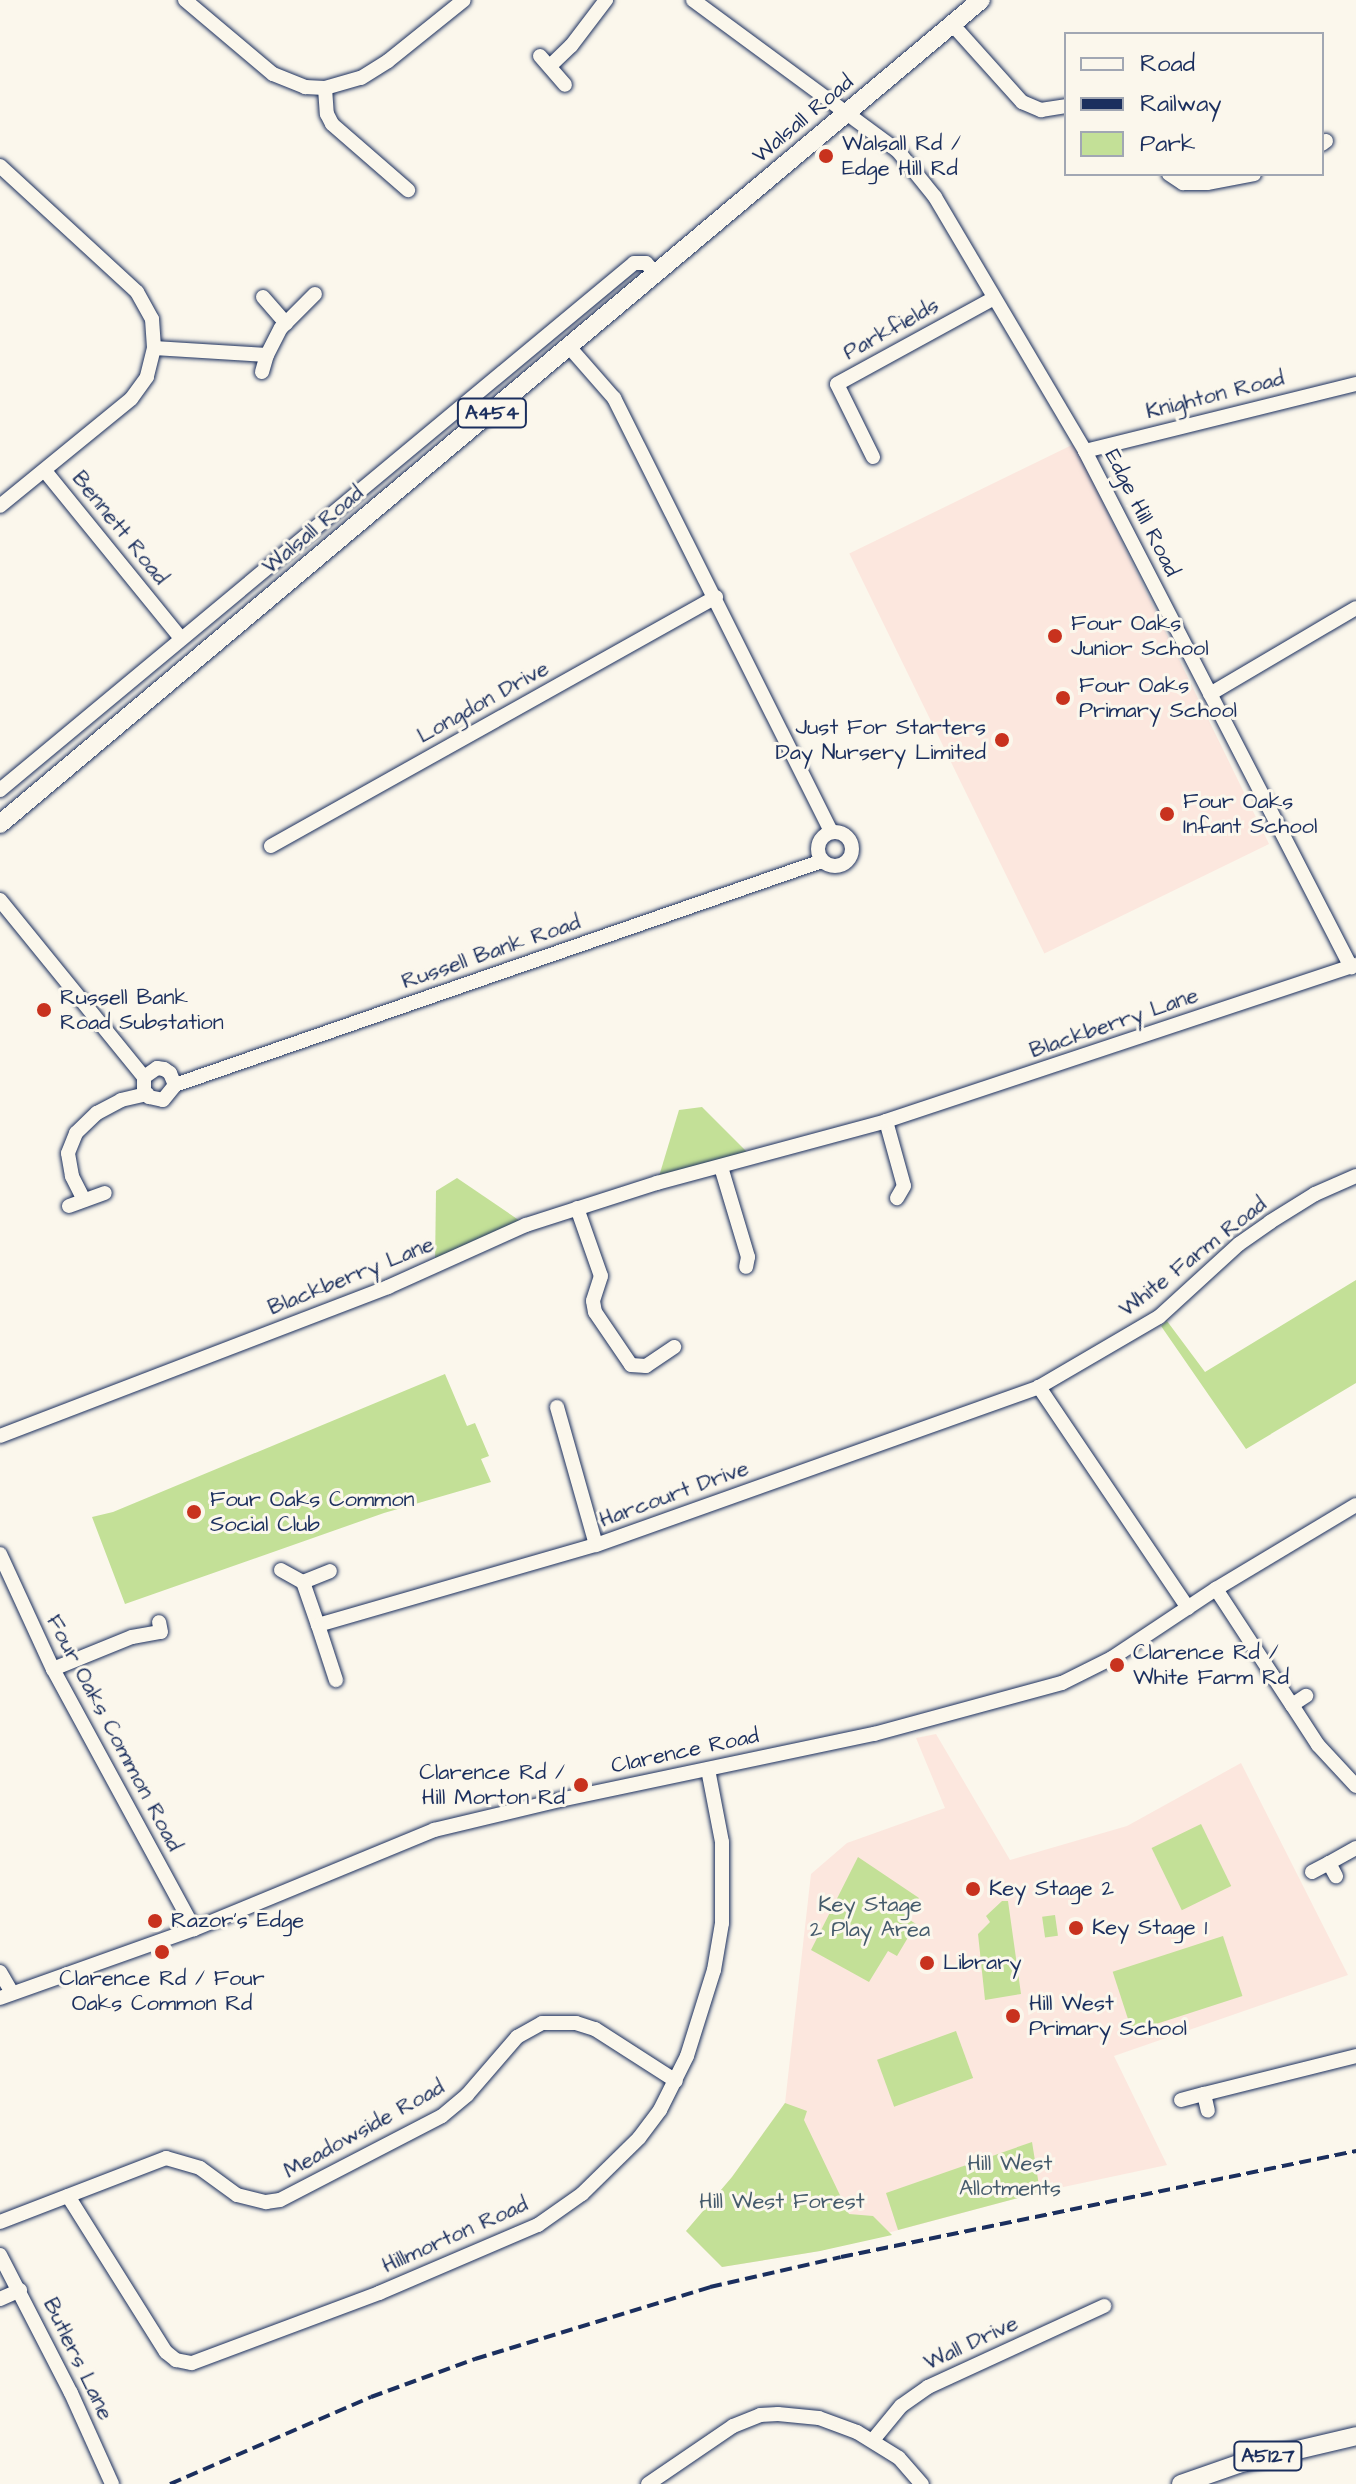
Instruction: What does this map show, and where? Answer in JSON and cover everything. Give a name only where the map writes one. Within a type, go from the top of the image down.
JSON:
[{"type":"main road","name":"Walsall Road","points":[[0,824],[981,0]]},
{"type":"main road","name":"A5127","points":[[1181,2484],[1238,2464],[1356,2436]]},
{"type":"street","points":[[185,0],[273,74],[305,87],[325,88],[361,78],[388,61],[464,0]]},
{"type":"street","points":[[565,85],[545,61],[571,46],[606,0]]},
{"type":"street","name":"Edge Hill Road","points":[[693,0],[898,151],[918,173],[1085,451],[1353,966]]},
{"type":"street","points":[[952,24],[1022,102],[1041,110],[1064,106]]},
{"type":"street","points":[[325,88],[327,114],[332,124],[408,190]]},
{"type":"street","name":"Bennett Road","points":[[0,166],[137,292],[152,319],[154,348],[147,377],[131,399],[45,471],[180,637]]},
{"type":"street","points":[[1172,176],[1183,183],[1207,183],[1244,176]]},
{"type":"street","name":"Walsall Road","points":[[0,790],[180,637],[634,263],[646,263],[656,274]]},
{"type":"street","points":[[262,372],[267,355],[286,323],[315,294]]},
{"type":"street","points":[[263,297],[286,323]]},
{"type":"street","name":"Parkfields","points":[[873,457],[837,384],[994,298]]},
{"type":"street","points":[[154,348],[267,355]]},
{"type":"street","name":"Russell Bank Road","points":[[147,1094],[163,1100],[175,1085],[822,861],[840,866],[853,852],[847,836],[831,832],[614,398],[570,348]]},
{"type":"street","name":"Knighton Road","points":[[1085,451],[1356,384]]},
{"type":"street","points":[[0,506],[45,471]]},
{"type":"street","name":"Longdon Drive","points":[[271,846],[716,597]]},
{"type":"street","points":[[1210,694],[1356,608]]},
{"type":"street","points":[[822,861],[819,843],[831,832]]},
{"type":"street","points":[[0,900],[144,1077],[147,1094],[121,1100],[97,1113],[76,1133],[63,1152],[84,1200]]},
{"type":"street","name":"Blackberry Lane","points":[[0,1436],[388,1287],[526,1225],[886,1121],[1353,966]]},
{"type":"street","points":[[144,1077],[157,1068],[164,1069],[170,1073],[175,1085]]},
{"type":"street","points":[[886,1121],[904,1186],[897,1198]]},
{"type":"street","points":[[721,1167],[748,1257],[746,1267]]},
{"type":"street","name":"White Farm Road","points":[[1039,1387],[1159,1317],[1239,1244],[1270,1222],[1315,1194],[1356,1176]]},
{"type":"street","points":[[69,1206],[105,1193]]},
{"type":"street","points":[[577,1208],[601,1276],[593,1301],[595,1312],[631,1365],[646,1366],[674,1347]]},
{"type":"street","points":[[1039,1387],[1188,1608]]},
{"type":"street","name":"Harcourt Drive","points":[[318,1625],[596,1545],[1039,1387]]},
{"type":"street","points":[[557,1407],[596,1545]]},
{"type":"street","name":"Clarence Road","points":[[6,1995],[194,1929],[434,1830],[886,1731],[1062,1683],[1112,1658],[1216,1589],[1356,1505]]},
{"type":"street","name":"Four Oaks Common Road","points":[[0,1554],[53,1669],[194,1929]]},
{"type":"street","points":[[281,1570],[303,1582],[336,1680]]},
{"type":"street","points":[[303,1582],[330,1571]]},
{"type":"street","points":[[1216,1589],[1318,1745],[1351,1770],[1356,1786]]},
{"type":"street","points":[[53,1669],[132,1637],[162,1632]]},
{"type":"street","points":[[1292,1705],[1306,1696]]},
{"type":"street","name":"Hillmorton Road","points":[[68,2196],[166,2352],[182,2362],[205,2361],[503,2243],[538,2225],[611,2168],[653,2119],[676,2081],[702,2016],[722,1923],[722,1842],[708,1769]]},
{"type":"street","points":[[1312,1872],[1332,1870],[1356,1848]]},
{"type":"street","points":[[0,1972],[6,1995]]},
{"type":"street","name":"Meadowside Road","points":[[0,2222],[166,2158],[200,2168],[237,2195],[251,2200],[280,2200],[442,2116],[467,2095],[517,2037],[528,2028],[556,2020],[595,2029],[676,2081]]},
{"type":"street","points":[[1181,2100],[1356,2056]]},
{"type":"street","points":[[1204,2094],[1208,2111]]},
{"type":"street","name":"Butlers Lane","points":[[0,2255],[20,2290],[112,2484]]},
{"type":"street","points":[[0,2299],[20,2290]]},
{"type":"street","name":"Wall Drive","points":[[873,2440],[901,2406],[928,2387],[1104,2306]]},
{"type":"street","points":[[648,2484],[733,2426],[760,2415],[819,2418],[873,2440],[899,2458],[922,2484]]},
{"type":"shaded area","name":"Four Oaks Primary School","points":[[1074,444],[1269,844],[1044,954],[849,554]]},
{"type":"shaded area","name":"Hill West Primary School","points":[[936,1734],[1010,1860],[1127,1826],[1241,1763],[1348,1975],[1114,2056],[1167,2165],[1040,2192],[820,2251],[722,2267],[686,2231],[732,2177],[785,2103],[811,1874],[847,1843],[945,1808],[916,1738]]},
{"type":"green space","points":[[702,1107],[753,1158],[657,1183],[679,1110]]},
{"type":"green space","points":[[457,1178],[526,1225],[435,1266],[436,1191]]},
{"type":"green space","points":[[1356,1280],[1356,1383],[1246,1449],[1161,1326],[1167,1321],[1205,1372]]},
{"type":"green space","points":[[445,1374],[467,1426],[475,1423],[489,1456],[481,1459],[491,1482],[384,1513],[125,1604],[92,1517],[113,1512]]},
{"type":"green space","points":[[1201,1824],[1231,1886],[1182,1910],[1152,1848]]},
{"type":"green space","name":"Key Stage 2 Play Area","points":[[858,1857],[919,1898],[907,1918],[916,1924],[897,1956],[888,1951],[869,1982],[811,1950]]},
{"type":"green space","points":[[1002,1901],[1008,1901],[1021,1994],[985,2000],[978,1934],[990,1922],[986,1916]]},
{"type":"green space","points":[[1055,1915],[1058,1936],[1045,1938],[1042,1917]]},
{"type":"green space","points":[[1223,1936],[1242,1996],[1132,2032],[1113,1972]]},
{"type":"green space","points":[[956,2031],[973,2078],[894,2107],[877,2060]]},
{"type":"green space","name":"Hill West Forest","points":[[785,2103],[807,2111],[804,2120],[849,2214],[873,2216],[892,2235],[820,2251],[722,2267],[686,2231],[732,2177]]},
{"type":"green space","name":"Hill West Allotments","points":[[1032,2142],[1040,2192],[898,2230],[886,2193]]},
{"type":"railway","points":[[170,2484],[371,2397],[475,2359],[710,2287],[1356,2151]]},
{"type":"place","name":"Walsall Rd / Edge Hill Rd","points":[[826,156]]},
{"type":"place","name":"Four Oaks Junior School","points":[[1055,636]]},
{"type":"place","name":"Four Oaks Primary School","points":[[1063,698]]},
{"type":"place","name":"Just For Starters Day Nursery Limited","points":[[1002,740]]},
{"type":"place","name":"Four Oaks Infant School","points":[[1167,814]]},
{"type":"place","name":"Russell Bank Road Substation","points":[[44,1010]]},
{"type":"place","name":"Four Oaks Common Social Club","points":[[194,1512]]},
{"type":"place","name":"Clarence Rd / White Farm Rd","points":[[1117,1665]]},
{"type":"place","name":"Clarence Rd / Hill Morton Rd","points":[[581,1785]]},
{"type":"place","name":"Key Stage 2","points":[[973,1889]]},
{"type":"place","name":"Razor's Edge","points":[[155,1921]]},
{"type":"place","name":"Key Stage 1","points":[[1076,1928]]},
{"type":"place","name":"Clarence Rd / Four Oaks Common Rd","points":[[162,1952]]},
{"type":"place","name":"Library","points":[[927,1963]]},
{"type":"place","name":"Hill West Primary School","points":[[1013,2016]]}]
